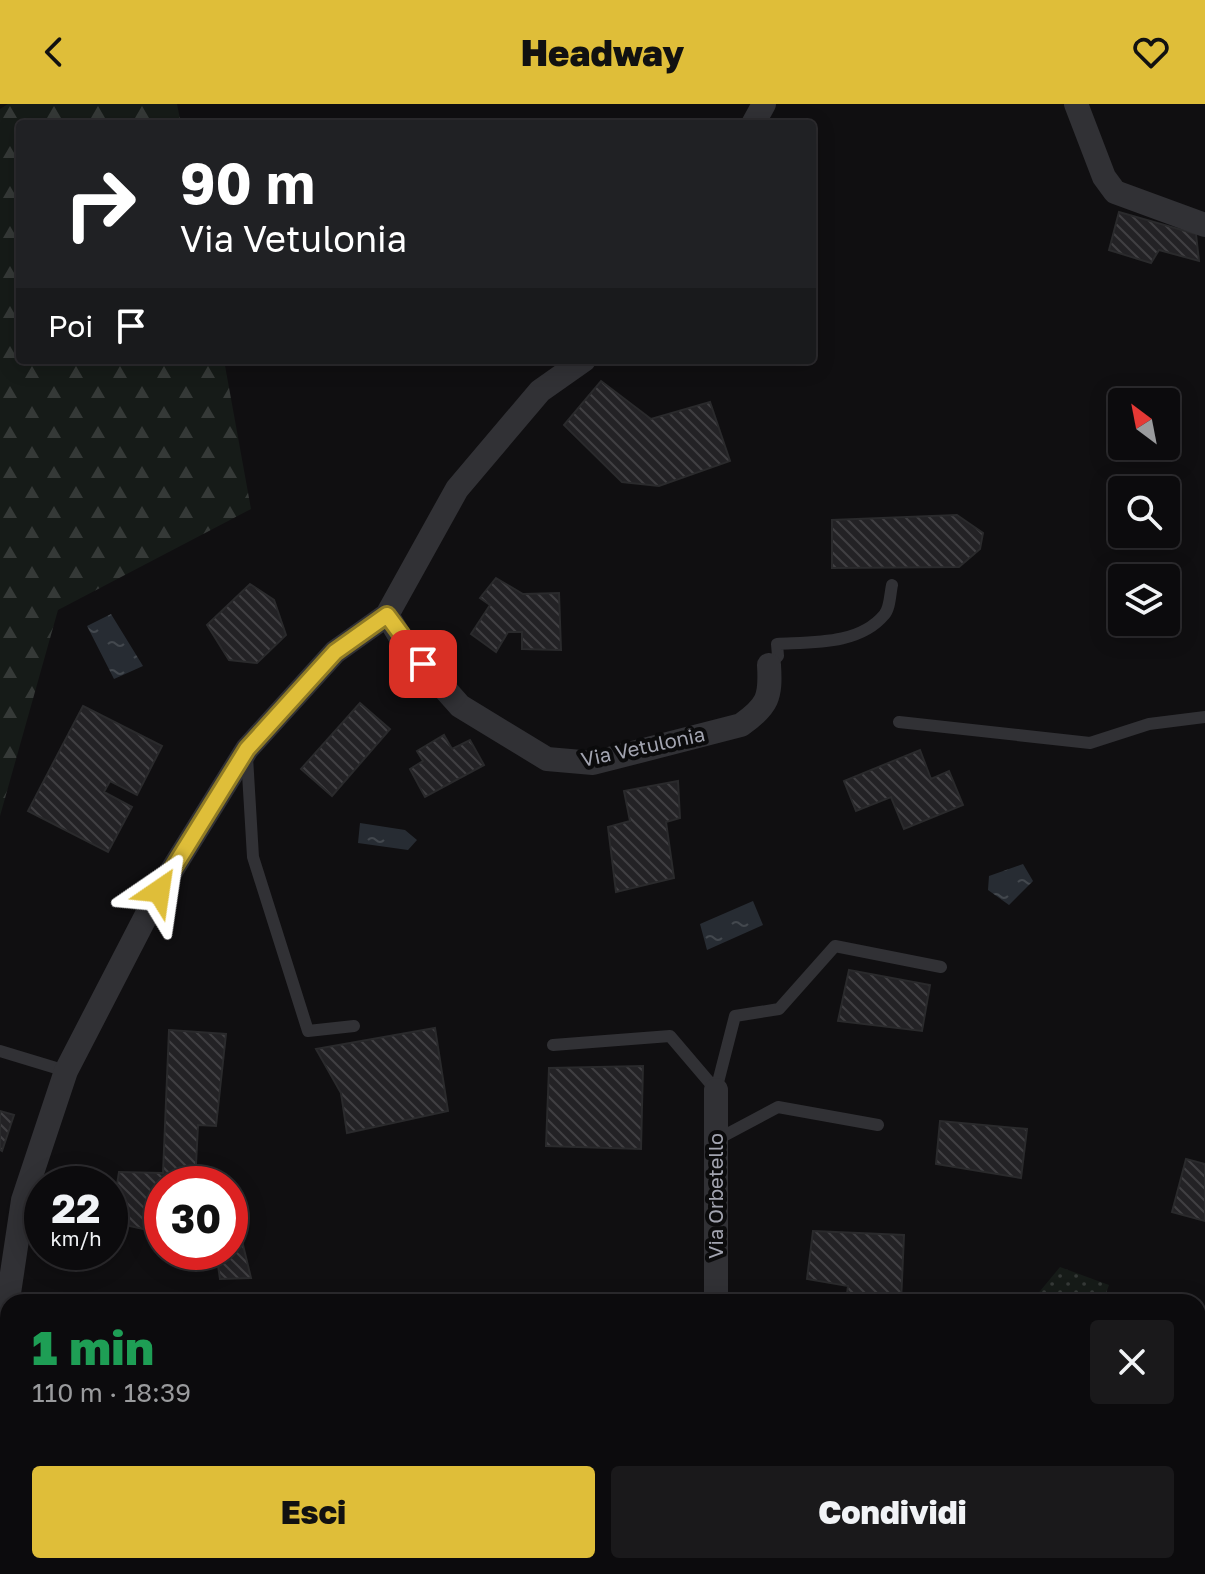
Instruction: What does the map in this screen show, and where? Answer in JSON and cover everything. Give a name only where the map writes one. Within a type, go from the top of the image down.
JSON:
[{"type":"street","points":[[1076,104],[1104,177],[1115,192],[1205,225]]},
{"type":"street","points":[[9,1294],[23,1200],[66,1071],[159,891],[247,749],[335,652],[387,615],[457,489],[540,391],[578,364]]},
{"type":"street","name":"Via Vetulonia","points":[[387,615],[404,643],[460,706],[547,759],[573,763],[593,763],[741,725],[759,712],[770,692],[769,665]]},
{"type":"street","name":"Via Orbetello","points":[[716,1090],[716,1294]]},
{"type":"lane","points":[[769,665],[778,656],[777,644],[830,641],[863,633],[886,614],[892,585]]},
{"type":"lane","points":[[899,722],[1090,743],[1149,724],[1205,717]]},
{"type":"lane","points":[[247,749],[253,857],[308,1031],[354,1026]]},
{"type":"lane","points":[[716,1090],[735,1016],[779,1009],[835,946],[941,967]]},
{"type":"lane","points":[[553,1045],[670,1036],[716,1090]]},
{"type":"lane","points":[[0,1051],[66,1071]]},
{"type":"lane","points":[[716,1140],[778,1107],[878,1125]]},
{"type":"green space","points":[[8,104],[177,104],[180,120],[16,120],[16,364],[225,364],[251,509],[58,610],[0,816],[0,109]]},
{"type":"green space","points":[[1060,1267],[1109,1285],[1106,1294],[1038,1294]]},
{"type":"water","points":[[111,614],[143,666],[114,679],[87,626]]},
{"type":"water","points":[[360,823],[405,830],[417,840],[408,850],[358,843]]},
{"type":"water","points":[[1023,864],[1033,881],[1009,905],[988,890],[989,876]]},
{"type":"water","points":[[753,901],[763,925],[707,950],[700,924]]},
{"type":"building","points":[[1119,212],[1196,234],[1199,261],[1159,250],[1151,263],[1109,250]]},
{"type":"building","points":[[601,381],[651,419],[710,402],[730,461],[659,486],[622,482],[564,425]]},
{"type":"building","points":[[957,515],[983,533],[980,549],[959,567],[832,568],[832,520]]},
{"type":"building","points":[[496,578],[523,594],[559,593],[561,650],[522,649],[522,632],[508,632],[496,652],[471,634],[490,605],[480,598]]},
{"type":"building","points":[[250,584],[274,600],[286,635],[257,663],[229,660],[207,625]]},
{"type":"building","points":[[360,703],[390,729],[332,796],[301,769]]},
{"type":"building","points":[[83,706],[162,746],[137,795],[110,781],[104,792],[132,807],[108,852],[28,811]]},
{"type":"building","points":[[444,735],[452,749],[470,740],[484,765],[425,797],[410,769],[423,761],[417,751]]},
{"type":"building","points":[[920,750],[931,779],[949,771],[963,805],[904,829],[891,797],[856,811],[844,781]]},
{"type":"building","points":[[678,781],[680,818],[666,822],[674,878],[616,892],[608,827],[630,821],[624,791]]},
{"type":"building","points":[[849,970],[930,985],[922,1031],[838,1021]]},
{"type":"building","points":[[435,1028],[448,1111],[347,1133],[341,1093],[316,1049]]},
{"type":"building","points":[[169,1030],[226,1034],[216,1126],[198,1125],[196,1166],[163,1166]]},
{"type":"building","points":[[643,1066],[641,1149],[546,1146],[549,1068]]},
{"type":"building","points":[[0,1111],[14,1115],[2,1151],[0,1150]]},
{"type":"building","points":[[940,1121],[1027,1129],[1021,1178],[936,1164]]},
{"type":"building","points":[[1186,1159],[1205,1164],[1205,1221],[1172,1212]]},
{"type":"building","points":[[128,1172],[144,1173],[144,1229],[128,1226]]},
{"type":"building","points":[[813,1231],[904,1235],[901,1294],[847,1294],[848,1286],[807,1279]]},
{"type":"building","points":[[248,1266],[251,1278],[220,1279],[219,1270],[248,1270]]},
{"type":"route","points":[[159,891],[247,749],[335,652],[387,615],[404,643],[423,664]]}]
